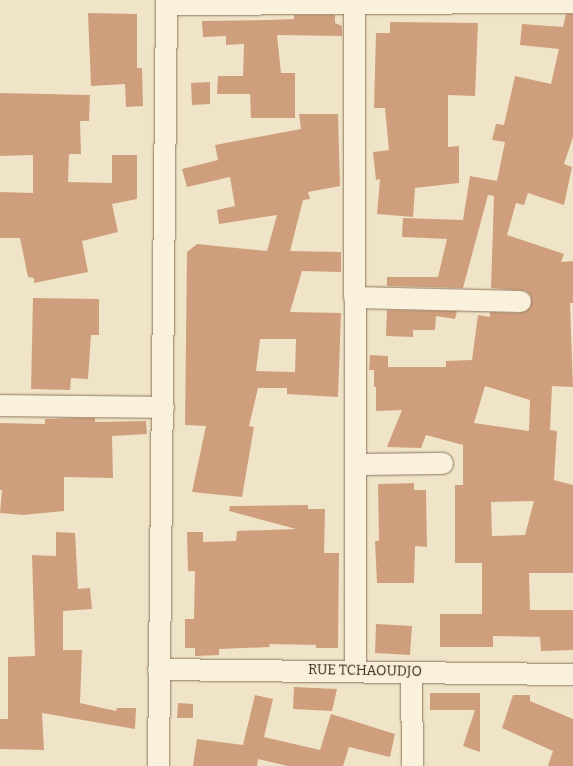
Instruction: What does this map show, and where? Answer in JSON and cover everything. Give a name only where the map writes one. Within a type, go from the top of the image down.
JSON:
[{"type":"street","points":[[158,766],[158,669],[163,407],[166,2],[573,2]]},
{"type":"street","points":[[354,2],[355,671]]},
{"type":"street","points":[[354,297],[520,301]]},
{"type":"street","points":[[0,405],[163,407]]},
{"type":"street","points":[[355,464],[442,463]]},
{"type":"street","name":"RUE TCHAOUDJO","points":[[158,669],[573,674]]},
{"type":"street","points":[[411,672],[412,766]]},
{"type":"building","points":[[88,13],[137,14],[137,68],[142,68],[143,106],[126,107],[125,84],[91,86]]},
{"type":"building","points":[[566,14],[573,14],[573,137],[564,164],[572,167],[564,205],[528,193],[524,205],[516,203],[507,235],[564,254],[561,262],[573,261],[573,303],[570,303],[573,387],[552,386],[550,430],[557,431],[554,480],[573,485],[573,573],[529,573],[530,610],[573,610],[573,650],[541,651],[540,637],[493,636],[493,647],[440,647],[440,614],[482,614],[482,563],[455,563],[455,485],[463,485],[463,445],[426,435],[421,448],[387,447],[402,410],[376,411],[374,370],[369,370],[370,355],[388,356],[388,367],[446,367],[446,361],[472,360],[478,315],[490,317],[490,312],[520,313],[530,307],[531,296],[526,291],[491,288],[494,196],[488,195],[463,288],[387,286],[387,277],[438,277],[447,239],[402,237],[403,218],[463,220],[470,176],[497,181],[505,142],[492,140],[496,124],[504,125],[515,76],[551,84],[559,49],[520,45],[522,24],[563,27]],"holes":[[[485,386],[530,400],[529,431],[474,423]],[[534,501],[525,535],[492,536],[491,502]]]},
{"type":"building","points":[[294,15],[335,15],[335,23],[342,26],[342,36],[277,35],[281,73],[295,73],[295,118],[251,118],[250,94],[217,94],[218,76],[243,76],[244,44],[226,45],[226,36],[203,37],[202,21],[294,19]]},
{"type":"building","points":[[390,22],[478,23],[475,96],[448,95],[448,147],[459,146],[459,183],[415,188],[413,217],[377,214],[380,179],[376,180],[373,152],[389,150],[385,108],[374,108],[376,33],[390,33]]},
{"type":"building","points":[[210,82],[210,104],[192,105],[191,83]]},
{"type":"building","points":[[0,93],[90,95],[89,121],[80,121],[81,154],[69,154],[68,182],[112,183],[112,155],[137,155],[137,199],[112,204],[118,232],[82,241],[88,272],[34,283],[34,278],[28,277],[20,238],[0,238],[0,192],[33,193],[33,155],[0,156]]},
{"type":"building","points":[[299,114],[338,114],[340,186],[308,192],[310,199],[303,200],[290,251],[341,252],[341,272],[302,271],[290,312],[341,313],[338,397],[287,394],[287,388],[258,388],[249,426],[254,427],[242,497],[192,492],[206,426],[185,425],[187,252],[197,244],[267,251],[277,215],[219,224],[217,210],[235,206],[230,177],[187,187],[182,169],[218,160],[215,145],[301,129]],"holes":[[[260,339],[296,339],[295,372],[256,371]]]},
{"type":"building","points":[[33,298],[99,299],[99,335],[91,335],[88,379],[71,378],[70,390],[31,389]]},
{"type":"building","points":[[387,310],[457,311],[455,319],[436,316],[435,330],[413,330],[413,337],[386,336]]},
{"type":"building","points":[[95,418],[95,422],[146,421],[147,434],[112,436],[113,478],[64,477],[64,511],[23,515],[0,513],[2,490],[0,490],[0,423],[45,424],[45,419]]},
{"type":"building","points":[[414,483],[414,490],[426,490],[427,547],[415,546],[414,583],[377,583],[375,541],[379,541],[378,484]]},
{"type":"building","points":[[308,505],[308,509],[325,509],[324,553],[339,553],[338,648],[316,648],[316,645],[269,644],[270,647],[219,649],[219,655],[195,656],[195,648],[185,648],[185,619],[194,619],[195,571],[188,571],[187,532],[203,532],[203,542],[236,541],[237,531],[296,529],[229,511],[230,506]]},
{"type":"building","points":[[56,532],[75,533],[78,589],[90,588],[92,609],[63,611],[63,650],[82,650],[80,703],[116,711],[117,708],[136,708],[135,729],[42,713],[44,750],[0,749],[0,719],[8,719],[8,657],[35,656],[32,555],[56,556]]},
{"type":"building","points":[[376,624],[412,626],[410,655],[375,653]]},
{"type":"building","points":[[294,687],[337,689],[332,711],[293,709]]},
{"type":"building","points":[[430,693],[480,693],[480,752],[463,746],[475,710],[430,710]]},
{"type":"building","points":[[255,695],[273,699],[264,737],[320,750],[331,714],[395,734],[390,757],[349,747],[343,766],[288,766],[258,759],[257,766],[193,766],[197,739],[243,745]]},
{"type":"building","points":[[513,695],[530,695],[530,701],[573,719],[573,766],[548,766],[553,751],[502,728]]},
{"type":"building","points":[[178,703],[193,704],[193,718],[177,718]]}]
